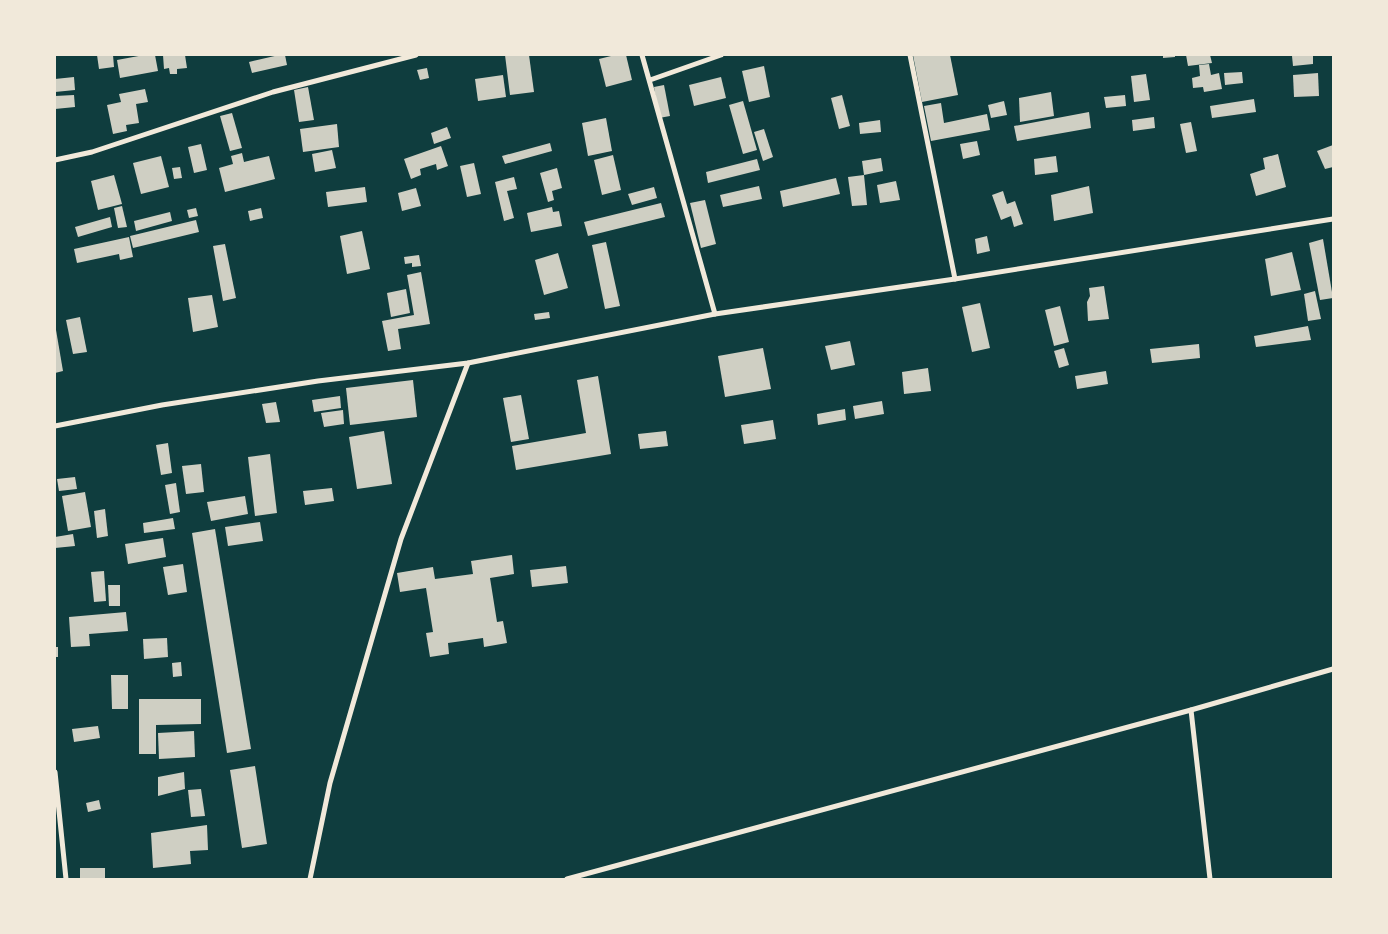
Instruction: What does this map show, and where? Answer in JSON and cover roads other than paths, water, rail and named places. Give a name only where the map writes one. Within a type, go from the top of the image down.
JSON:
[{"type":"street","points":[[55,160],[92,152],[273,92],[416,55]]},
{"type":"street","points":[[642,55],[715,314]]},
{"type":"street","points":[[650,80],[722,55]]},
{"type":"street","points":[[910,55],[955,279]]},
{"type":"street","points":[[55,426],[162,405],[308,383],[468,364],[715,314],[955,279],[1333,219]]},
{"type":"street","points":[[310,879],[330,784],[400,539],[468,364]]},
{"type":"street","points":[[567,879],[1192,710],[1333,669]]},
{"type":"street","points":[[1192,710],[1210,879]]},
{"type":"street","points":[[55,772],[66,879]]}]
